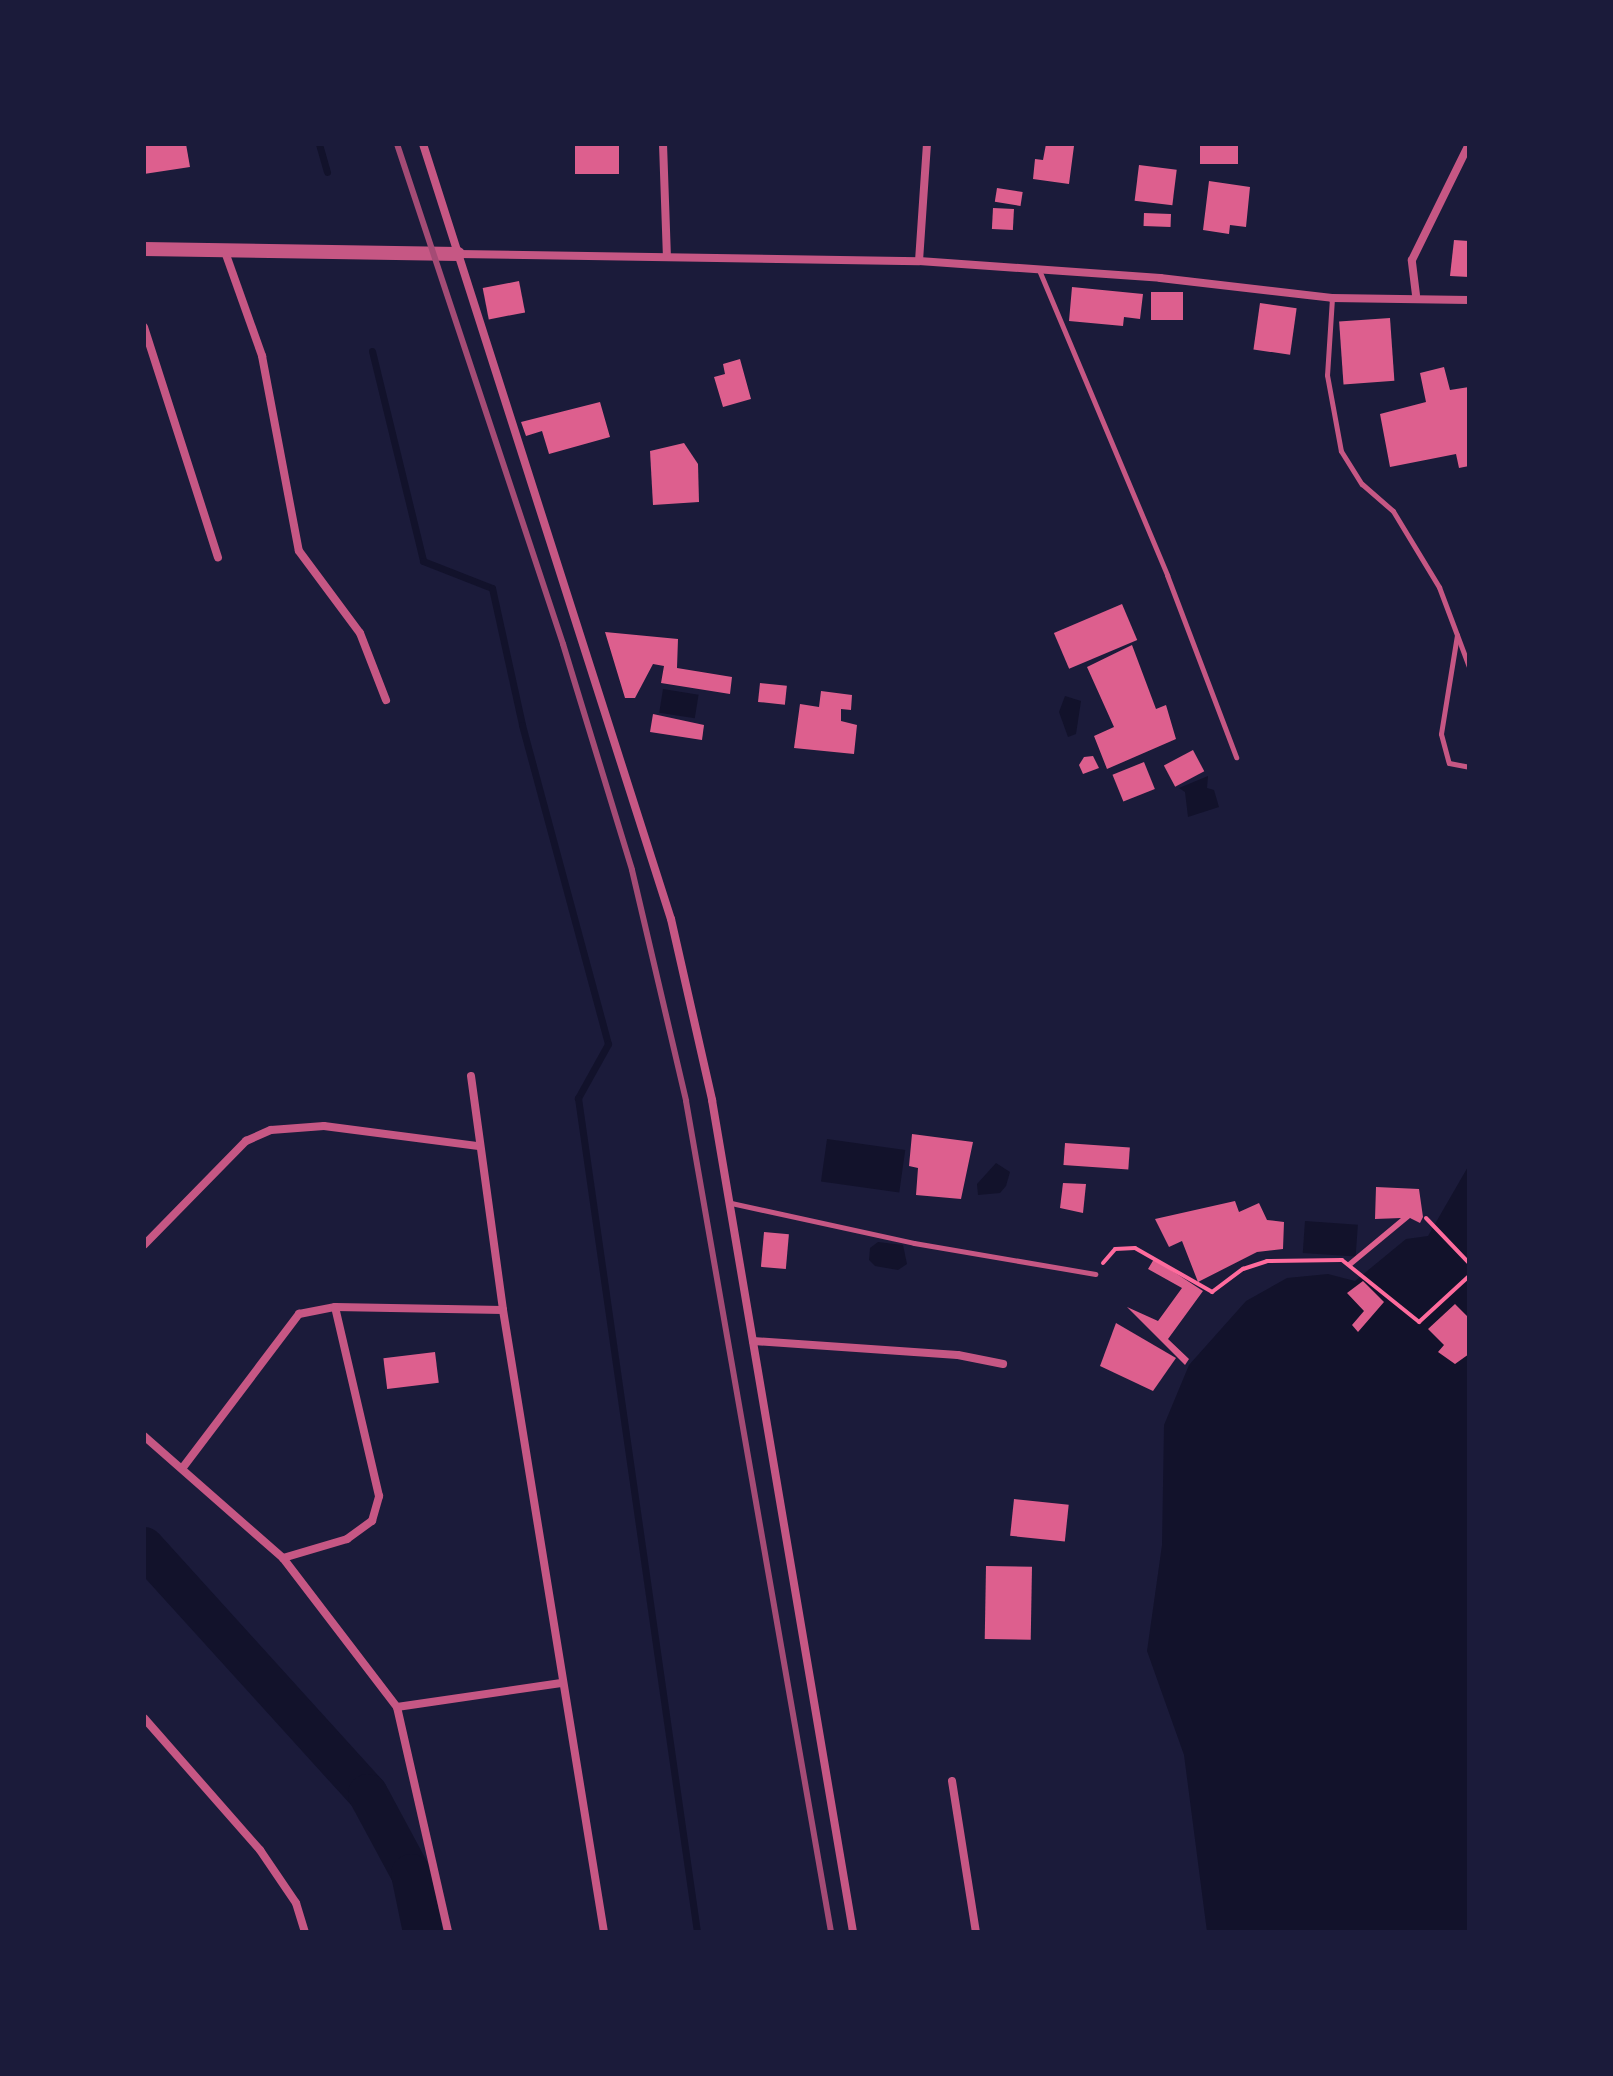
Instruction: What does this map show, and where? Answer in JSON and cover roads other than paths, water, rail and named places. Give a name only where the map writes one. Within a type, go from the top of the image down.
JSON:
[{"type":"street","points":[[423,144],[671,919],[712,1100],[731,1203],[853,1932]]},
{"type":"street","points":[[663,144],[667,256]]},
{"type":"street","points":[[919,261],[927,144]]},
{"type":"street","points":[[1416,295],[1412,260],[1469,144]]},
{"type":"street","points":[[144,249],[919,261],[1038,269],[1332,298],[1416,295],[1469,300]]},
{"type":"street","points":[[224,249],[262,356],[299,551],[360,633],[386,700]]},
{"type":"street","points":[[144,327],[218,557]]},
{"type":"street","points":[[471,1076],[503,1310],[561,1683],[604,1932]]},
{"type":"street","points":[[144,1245],[246,1141],[271,1130],[324,1126],[479,1146]]},
{"type":"street","points":[[184,1466],[299,1314],[335,1307],[503,1310]]},
{"type":"street","points":[[283,1558],[347,1539],[372,1521],[379,1496],[335,1307]]},
{"type":"street","points":[[753,1341],[958,1355],[1003,1364]]},
{"type":"street","points":[[144,1436],[184,1466],[283,1558],[397,1707],[448,1932]]},
{"type":"street","points":[[397,1707],[561,1683]]},
{"type":"street","points":[[144,1718],[260,1850],[296,1903],[305,1932]]},
{"type":"street","points":[[952,1781],[976,1932]]},
{"type":"lane","points":[[1038,269],[1167,575],[1236,757]]},
{"type":"lane","points":[[1332,298],[1327,375],[1341,451],[1362,484],[1393,511],[1439,587],[1469,667]]},
{"type":"lane","points":[[1457,634],[1441,734],[1449,763],[1469,767]]},
{"type":"lane","points":[[731,1203],[914,1243],[1095,1274]]},
{"type":"waterway","points":[[319,144],[327,172]]},
{"type":"waterway","points":[[372,351],[423,561],[492,588],[522,725],[608,1044],[578,1098],[697,1932]]},
{"type":"waterway","points":[[144,1547],[368,1794],[411,1874],[423,1932]]},
{"type":"railway","points":[[397,144],[563,644],[632,870],[686,1101],[831,1932]]}]
